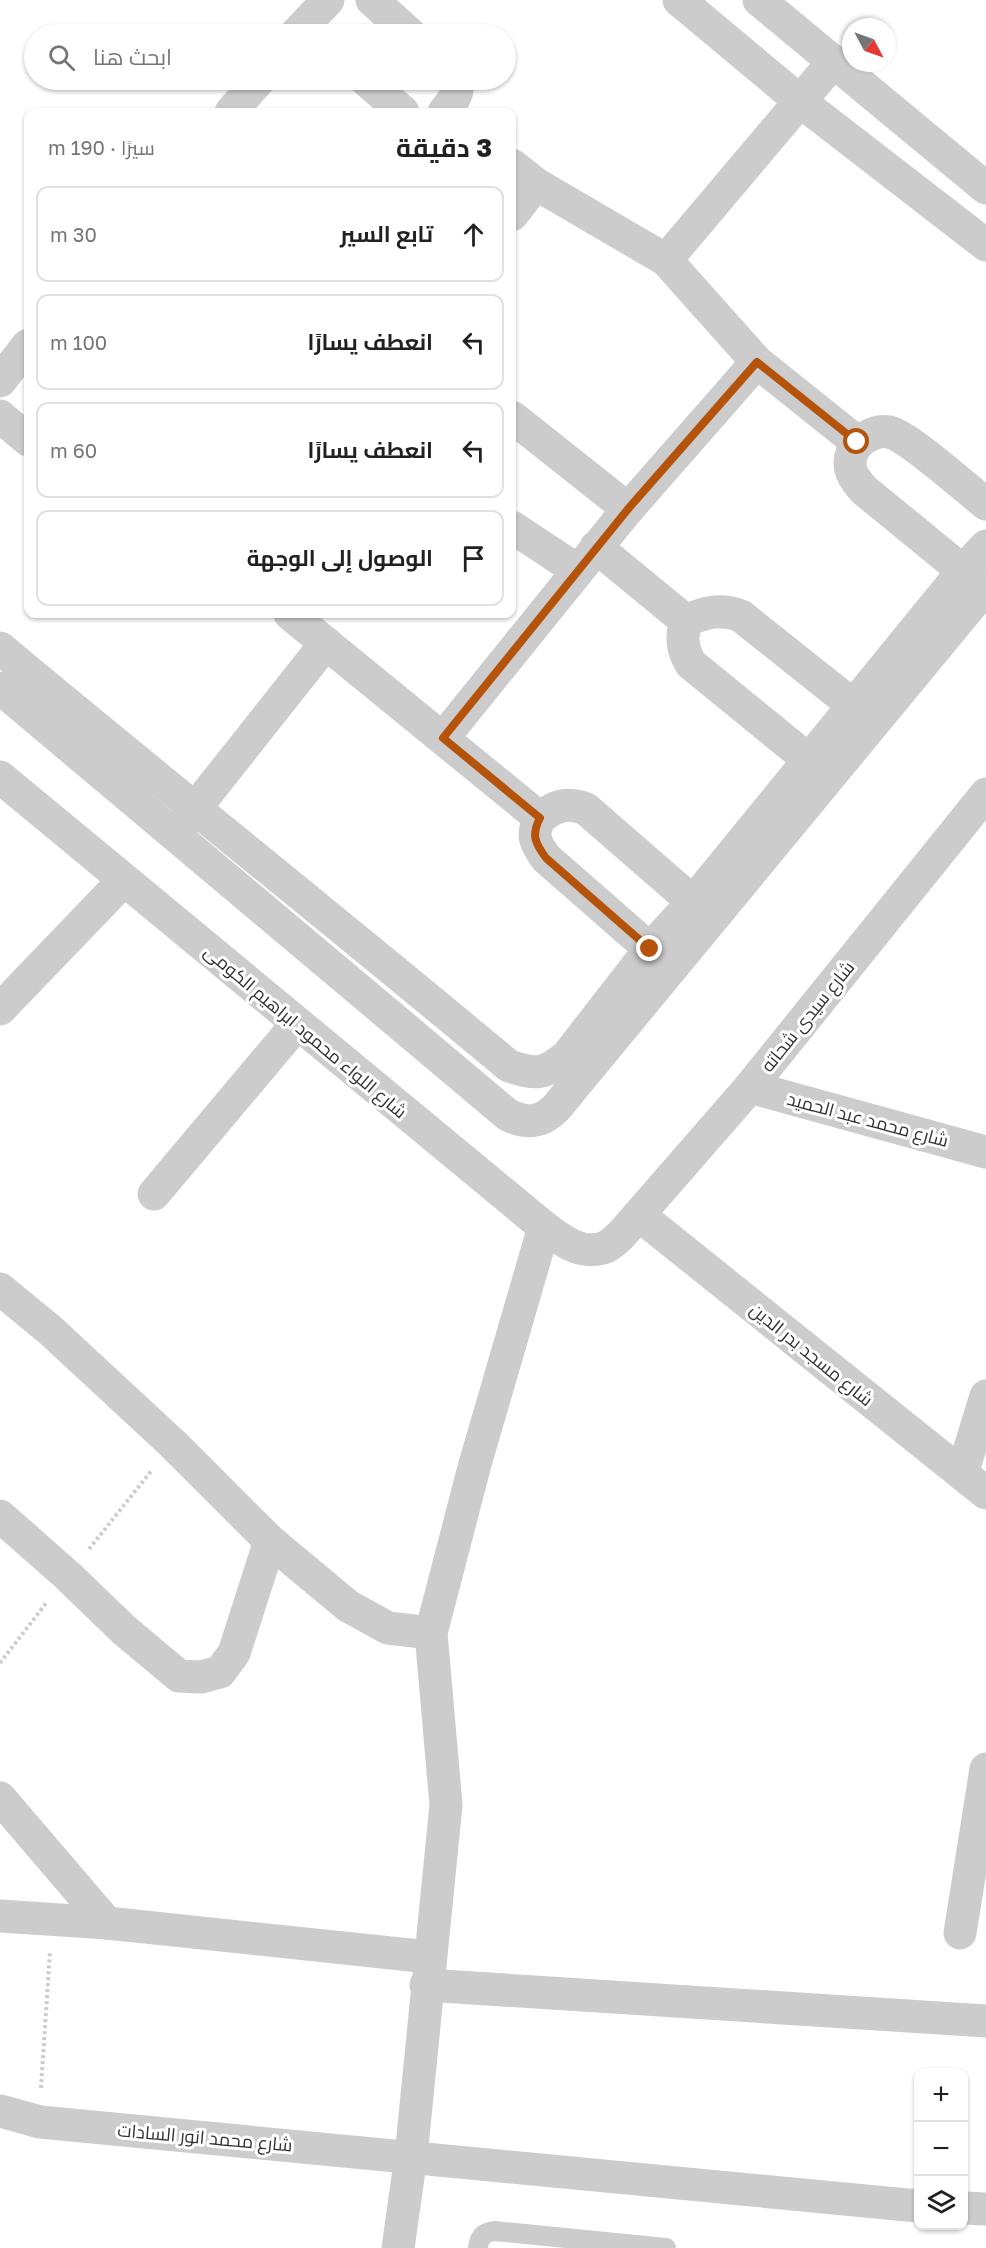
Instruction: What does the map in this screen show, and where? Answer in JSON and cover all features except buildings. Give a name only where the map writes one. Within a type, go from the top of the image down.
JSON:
[{"type":"street","points":[[311,24],[328,0]]},
{"type":"street","points":[[372,0],[399,24]]},
{"type":"street","points":[[679,0],[801,102],[986,245]]},
{"type":"street","points":[[759,0],[986,188]]},
{"type":"street","points":[[666,260],[834,61]]},
{"type":"street","points":[[234,108],[250,90]]},
{"type":"street","points":[[378,90],[398,108]]},
{"type":"street","points":[[447,108],[458,90]]},
{"type":"street","points":[[516,202],[524,175],[666,260],[757,362],[857,442]]},
{"type":"street","points":[[0,381],[24,352]]},
{"type":"street","points":[[443,738],[628,509],[757,362]]},
{"type":"street","points":[[0,416],[24,437]]},
{"type":"street","points":[[516,420],[628,509]]},
{"type":"street","points":[[974,579],[864,490],[853,478],[850,462],[857,442],[875,433],[888,432],[898,436],[986,504]]},
{"type":"street","points":[[516,529],[587,559],[686,621]]},
{"type":"street","points":[[0,688],[508,1115],[520,1121],[534,1122],[546,1117],[556,1108],[974,579],[986,546]]},
{"type":"street","points":[[686,621],[712,612],[728,611],[741,616],[854,706]]},
{"type":"street","points":[[295,618],[540,818]]},
{"type":"street","points":[[686,621],[682,632],[683,646],[691,664],[810,761]]},
{"type":"street","points":[[0,648],[509,1066],[539,1073],[551,1070],[567,1056],[650,949],[693,902],[854,706],[933,629]]},
{"type":"street","points":[[174,834],[326,644]]},
{"type":"street","name":"شارع اللواء محمود ابراهيم الكومى","points":[[0,777],[562,1241],[582,1250],[604,1248],[630,1224]]},
{"type":"street","name":"شارع سيدى شحاته","points":[[630,1224],[973,831],[986,794]]},
{"type":"street","points":[[650,949],[546,858],[535,840],[534,829],[540,818],[562,804],[574,804],[586,809],[693,902]]},
{"type":"street","points":[[0,1009],[124,880]]},
{"type":"street","points":[[154,1194],[297,1024]]},
{"type":"street","name":"شارع محمد عبد الحميد","points":[[750,1087],[986,1152]]},
{"type":"street","name":"شارع مسجد بدر الدين","points":[[630,1224],[974,1483]]},
{"type":"street","points":[[398,2248],[411,2156],[446,1805],[431,1633],[475,1464],[544,1227]]},
{"type":"street","points":[[0,1289],[50,1330],[173,1444],[270,1541],[348,1606],[388,1628],[431,1633]]},
{"type":"street","points":[[974,1483],[986,1396]]},
{"type":"street","points":[[0,1516],[68,1576],[124,1630],[179,1676],[201,1677],[220,1672],[234,1653],[270,1541]]},
{"type":"street","points":[[960,1933],[986,1769]]},
{"type":"street","points":[[0,1798],[107,1923]]},
{"type":"street","points":[[0,1916],[107,1923],[428,1971],[986,2021]]},
{"type":"street","name":"شارع محمد انور السادات","points":[[0,2111],[40,2122],[914,2205]]},
{"type":"street","points":[[968,2208],[986,2209]]},
{"type":"lane","points":[[478,2248],[479,2239],[489,2232],[594,2245],[666,2248]]},
{"type":"path","points":[[40,2122],[52,1918]]},
{"type":"route","points":[[650,949],[546,858],[535,840],[534,829],[540,818],[443,738],[577,570],[757,362],[857,442]]}]
